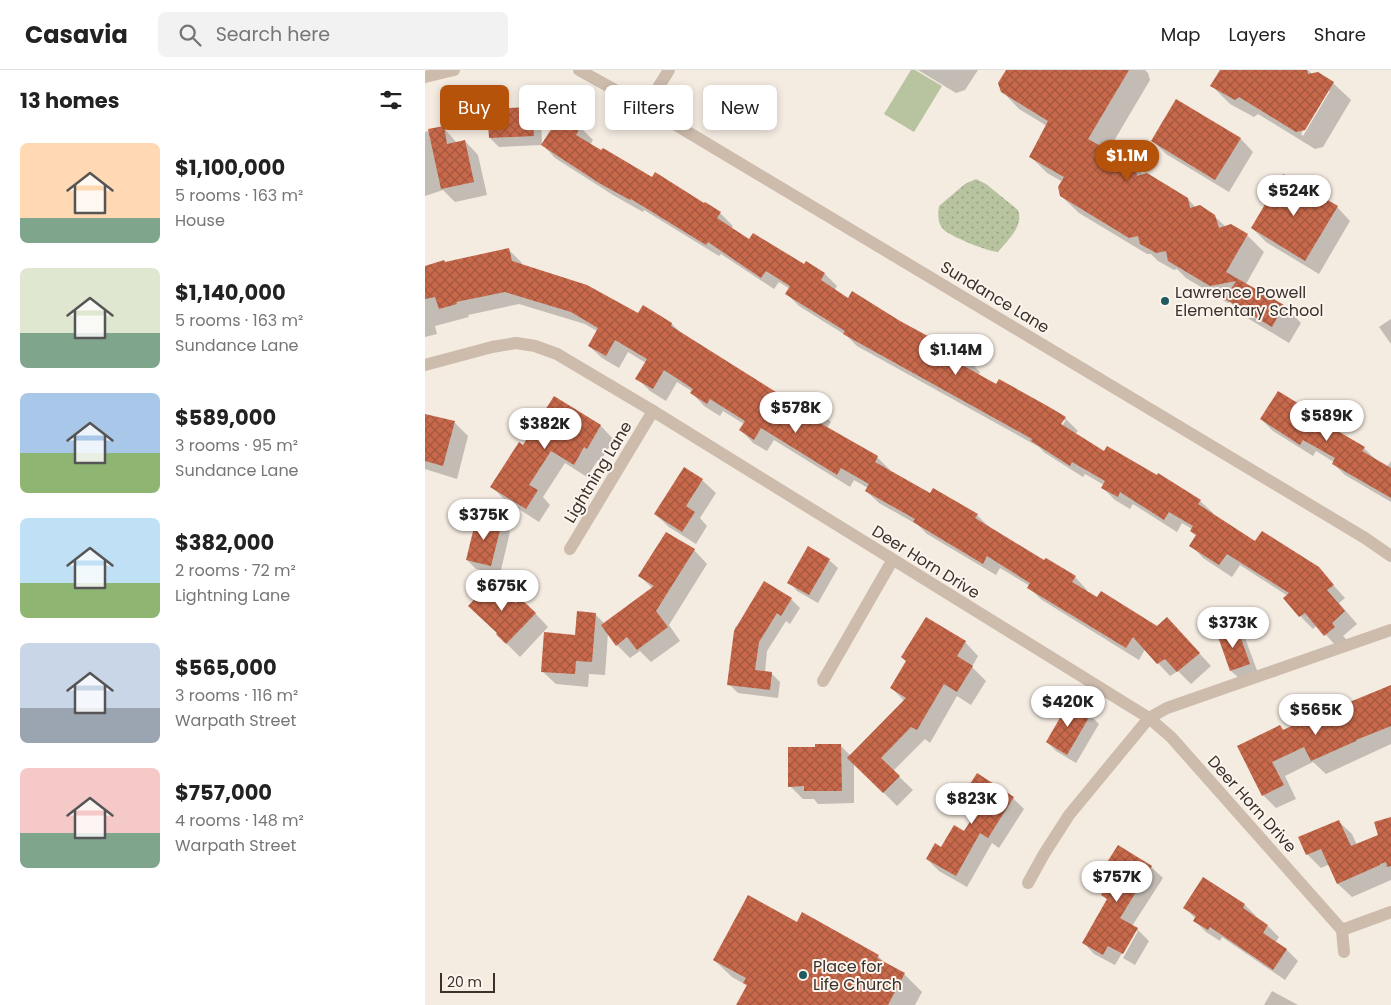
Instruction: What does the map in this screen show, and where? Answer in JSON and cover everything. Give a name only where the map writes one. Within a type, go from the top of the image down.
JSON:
[{"type":"street","points":[[425,78],[454,70]]},
{"type":"street","name":"Sundance Lane","points":[[579,70],[607,85]]},
{"type":"street","points":[[660,85],[669,70]]},
{"type":"street","name":"Sundance Lane","points":[[685,130],[1349,528],[1391,556]]},
{"type":"street","name":"Deer Horn Drive","points":[[425,366],[491,347],[516,343],[535,346],[557,354],[653,411],[892,561],[1149,718],[1171,737],[1342,930]]},
{"type":"street","name":"Lightning Lane","points":[[570,549],[653,411]]},
{"type":"street","points":[[823,681],[892,561]]},
{"type":"street","points":[[1028,883],[1069,815],[1149,718],[1167,708],[1391,630]]},
{"type":"street","points":[[1344,952],[1342,930],[1391,912]]},
{"type":"green space","points":[[911,70],[915,70],[942,86],[914,132],[884,114]]},
{"type":"green space","points":[[976,179],[986,184],[1018,210],[1019,222],[1017,228],[998,252],[978,247],[953,236],[943,229],[939,221],[939,206],[965,184]]},
{"type":"building","points":[[1006,70],[1129,70],[1088,139],[1135,165],[1137,176],[1147,173],[1188,198],[1190,208],[1200,205],[1215,215],[1219,228],[1231,224],[1248,234],[1226,272],[1284,305],[1272,327],[1225,299],[1236,281],[1210,286],[1168,261],[1166,251],[1156,253],[1140,244],[1138,236],[1129,238],[1060,196],[1058,187],[1064,177],[1029,157],[1048,121],[1001,92],[998,83]]},
{"type":"building","points":[[1220,70],[1307,70],[1308,74],[1318,72],[1334,82],[1305,130],[1296,132],[1239,97],[1235,100],[1210,86]]},
{"type":"building","points":[[1176,99],[1241,138],[1215,180],[1151,141]]},
{"type":"building","points":[[509,108],[519,108],[519,130],[534,130],[534,136],[489,138],[488,130],[509,130]]},
{"type":"building","points":[[440,127],[440,130],[445,130],[447,144],[465,140],[474,182],[441,189],[428,129]]},
{"type":"building","points":[[551,130],[579,130],[576,135],[601,150],[603,148],[652,177],[655,172],[721,212],[717,218],[749,239],[753,233],[804,264],[806,261],[825,273],[821,280],[848,298],[852,291],[900,321],[968,359],[964,366],[996,384],[999,379],[1051,408],[1066,417],[1061,424],[1104,451],[1107,446],[1157,475],[1158,473],[1201,500],[1198,504],[1255,541],[1262,531],[1319,567],[1334,585],[1327,590],[1345,611],[1332,623],[1335,627],[1324,636],[1305,613],[1299,617],[1283,598],[1289,593],[1227,554],[1219,565],[1189,546],[1196,535],[1190,531],[1193,526],[1169,512],[1164,520],[1120,492],[1118,497],[1101,488],[1105,481],[1072,462],[1070,466],[1031,441],[1032,439],[843,334],[845,331],[785,294],[790,286],[766,271],[761,278],[708,242],[706,245],[631,199],[599,183],[541,145]]},
{"type":"building","points":[[1283,174],[1338,206],[1305,261],[1251,228]]},
{"type":"building","points":[[509,248],[512,261],[587,285],[638,313],[643,305],[672,323],[671,326],[787,399],[791,392],[819,409],[813,419],[878,456],[875,462],[930,493],[933,488],[978,514],[975,518],[1044,560],[1046,558],[1076,576],[1072,582],[1097,597],[1101,591],[1157,626],[1167,617],[1200,653],[1177,672],[1165,659],[1157,664],[1133,637],[1126,648],[1027,588],[1030,583],[987,556],[983,564],[913,522],[915,519],[865,491],[869,484],[841,468],[837,475],[761,428],[754,440],[739,430],[745,421],[710,399],[707,404],[690,393],[693,389],[664,370],[653,389],[635,379],[647,359],[615,340],[606,356],[588,346],[598,328],[571,312],[505,292],[456,302],[457,304],[439,309],[435,297],[425,299],[425,266],[444,260],[445,262]]},
{"type":"building","points":[[1278,391],[1319,416],[1317,419],[1365,447],[1362,451],[1391,468],[1391,498],[1332,464],[1335,458],[1303,440],[1300,445],[1260,419]]},
{"type":"building","points":[[554,396],[601,425],[587,449],[584,447],[574,465],[551,451],[529,485],[538,490],[526,509],[490,487],[519,442],[523,445]]},
{"type":"building","points":[[425,414],[455,421],[443,466],[425,461]]},
{"type":"building","points":[[684,467],[703,479],[686,506],[695,512],[682,532],[654,514]]},
{"type":"building","points":[[477,515],[502,522],[491,566],[466,560]]},
{"type":"building","points":[[666,532],[695,549],[656,611],[668,627],[637,650],[627,637],[616,646],[601,625],[654,586],[638,576]]},
{"type":"building","points":[[808,546],[830,559],[809,595],[787,583]]},
{"type":"building","points":[[492,581],[516,603],[520,598],[536,613],[506,644],[468,606]]},
{"type":"building","points":[[764,581],[792,598],[781,616],[777,613],[759,642],[755,670],[772,672],[770,690],[727,685],[734,631]]},
{"type":"building","points":[[577,611],[596,613],[592,662],[576,661],[575,674],[541,672],[544,632],[575,635]]},
{"type":"building","points":[[926,617],[966,641],[957,656],[973,666],[957,692],[944,684],[917,730],[911,727],[881,758],[900,776],[883,793],[847,758],[906,698],[890,688],[906,661],[901,657]]},
{"type":"building","points":[[1237,627],[1250,664],[1230,671],[1217,634]]},
{"type":"building","points":[[1391,685],[1391,726],[1311,761],[1304,747],[1272,762],[1284,785],[1262,796],[1237,746],[1280,725],[1283,730],[1339,704],[1340,706]]},
{"type":"building","points":[[1069,702],[1091,714],[1067,755],[1046,742]]},
{"type":"building","points":[[815,744],[841,744],[842,791],[804,791],[804,786],[788,787],[788,747],[815,747]]},
{"type":"building","points":[[977,773],[1014,797],[988,838],[980,833],[956,876],[926,859],[935,843],[941,847],[954,825],[964,831],[980,806],[963,795]]},
{"type":"building","points":[[1391,817],[1391,866],[1387,867],[1386,862],[1380,864],[1337,884],[1321,849],[1306,855],[1298,837],[1339,820],[1351,846],[1378,835],[1374,822]]},
{"type":"building","points":[[1118,845],[1152,866],[1120,918],[1138,928],[1123,954],[1108,946],[1103,955],[1082,943],[1107,899],[1101,895],[1114,874],[1104,867]]},
{"type":"building","points":[[1203,877],[1245,904],[1243,908],[1268,925],[1263,933],[1287,949],[1273,970],[1210,927],[1208,930],[1193,921],[1196,916],[1183,908]]},
{"type":"building","points":[[748,895],[797,922],[802,912],[879,955],[877,958],[905,973],[888,1005],[736,1005],[747,985],[743,983],[746,978],[713,960]]},
{"type":"place","name":"Lawrence Powell Elementary School","points":[[1165,301]]},
{"type":"place","name":"Place for Life Church","points":[[803,975]]}]
